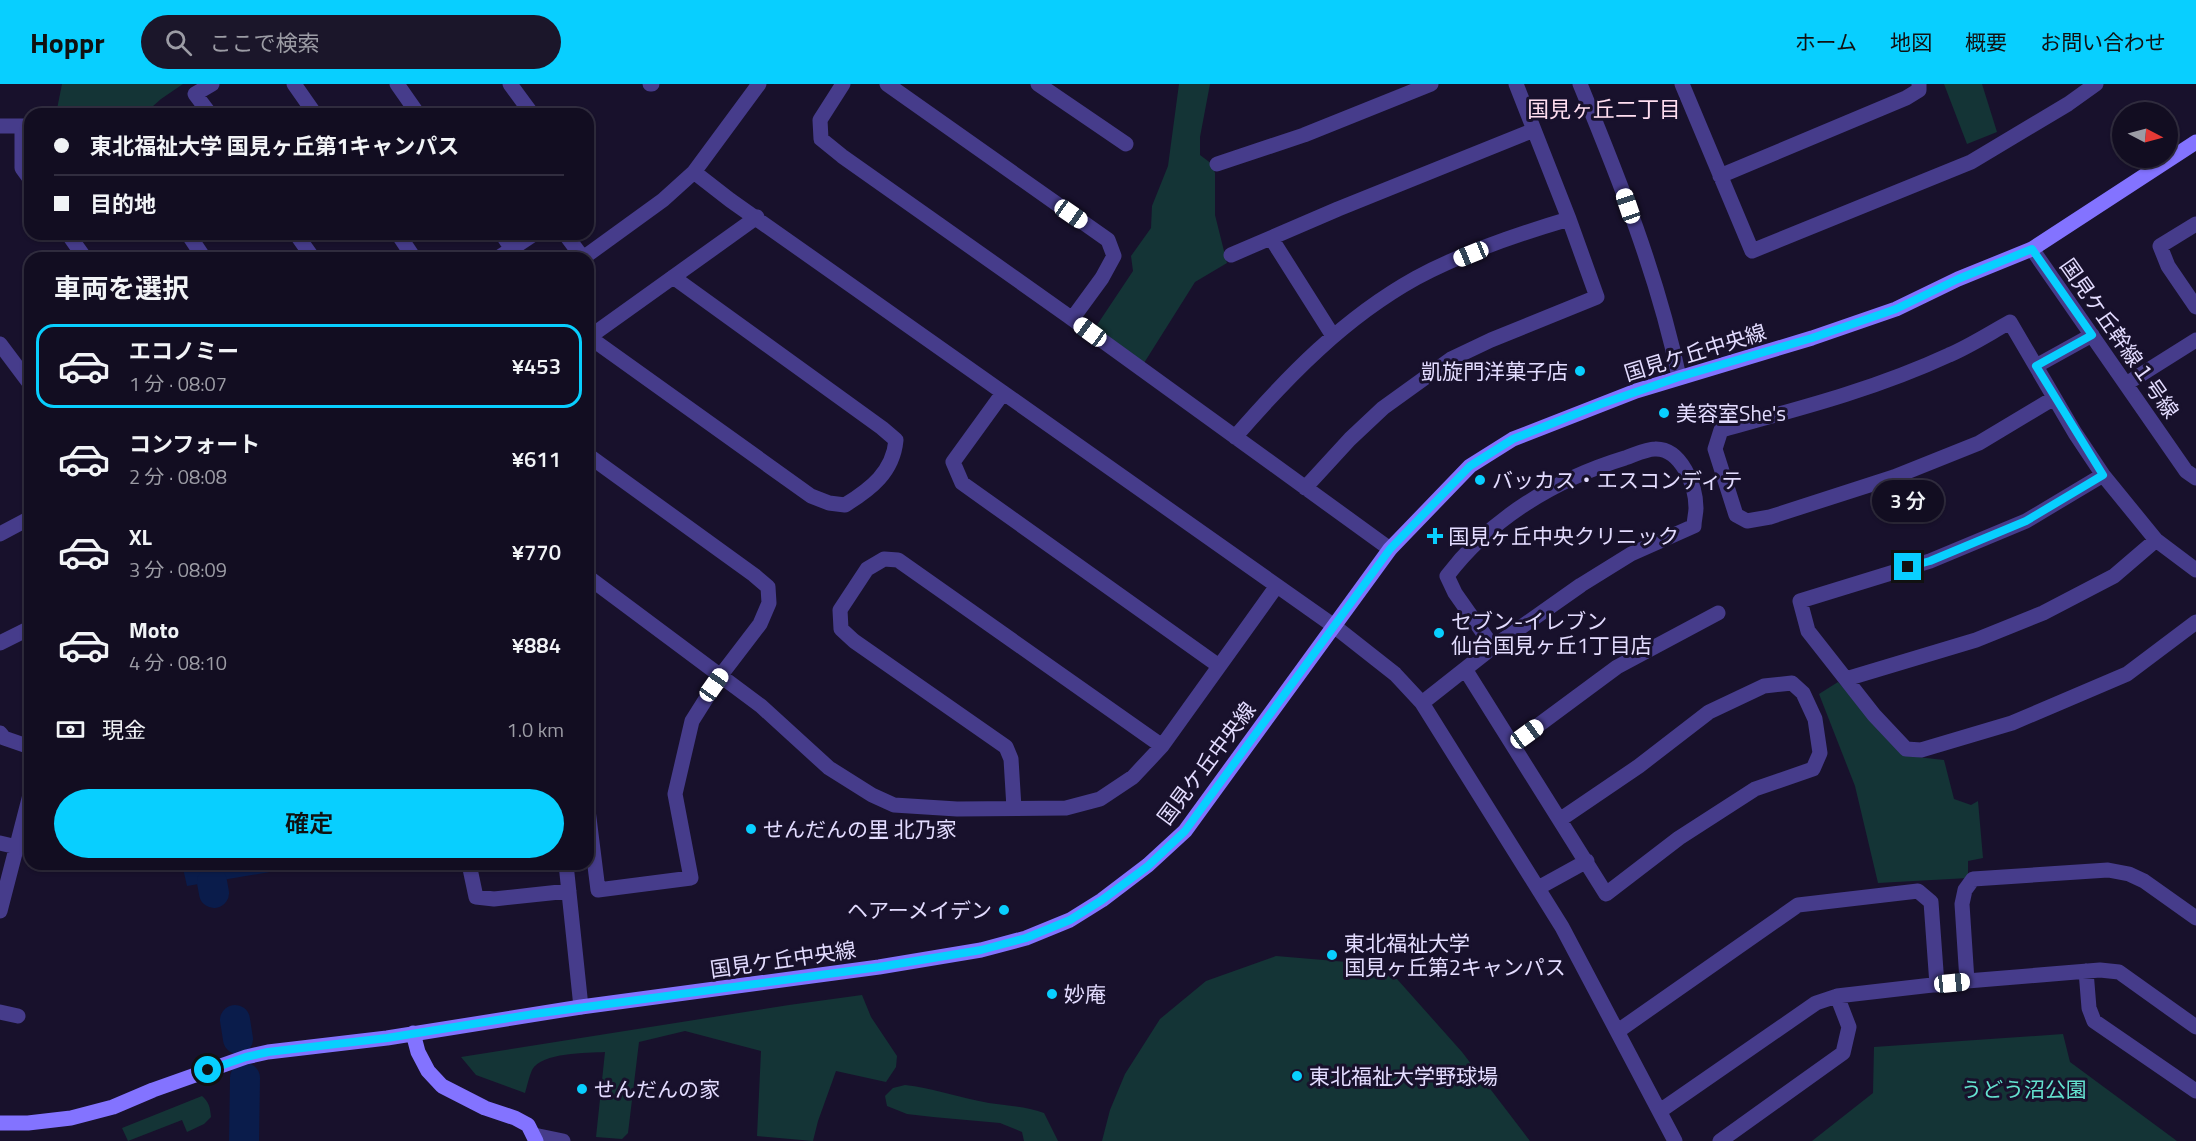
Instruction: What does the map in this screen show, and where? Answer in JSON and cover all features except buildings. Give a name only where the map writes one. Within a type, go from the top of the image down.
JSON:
[{"type":"street","points":[[206,108],[195,94],[212,84]]},
{"type":"street","points":[[294,84],[311,108]]},
{"type":"street","points":[[397,84],[414,108]]},
{"type":"street","points":[[510,84],[528,108]]},
{"type":"street","points":[[591,252],[663,200],[694,172],[759,84]]},
{"type":"street","points":[[843,84],[820,120],[821,139],[1390,549]]},
{"type":"street","points":[[887,84],[1108,240],[1114,256],[1102,278],[1072,319]]},
{"type":"street","points":[[1038,84],[1126,144]]},
{"type":"street","points":[[1217,164],[1304,135],[1431,84]]},
{"type":"street","points":[[1305,488],[1383,408],[1451,359],[1500,336],[1597,297],[1516,84]]},
{"type":"street","points":[[1580,84],[1614,167],[1651,273],[1679,377]]},
{"type":"street","points":[[1720,176],[1906,98],[1919,90],[1919,84]]},
{"type":"street","points":[[1684,85],[1752,250],[1971,162],[2068,104],[2096,84]]},
{"type":"street","points":[[0,126],[24,126]]},
{"type":"street","points":[[1231,255],[1534,130]]},
{"type":"street","name":"国見ケ丘中央線","points":[[0,1123],[28,1123],[71,1118],[113,1107],[153,1090],[257,1054],[413,1034],[581,1007],[879,967],[981,950],[1026,938],[1070,920],[1148,866],[1185,831],[1390,549],[1470,466],[1513,439],[1636,391],[1812,338],[1896,309],[1958,279],[2032,249],[2196,141]]},
{"type":"street","points":[[24,147],[22,168],[24,171]]},
{"type":"street","points":[[694,172],[730,200],[1334,626],[1395,674],[1422,703],[1562,927],[1675,1141]]},
{"type":"street","points":[[594,333],[757,217]]},
{"type":"street","points":[[1235,437],[1283,382],[1333,336],[1368,308],[1416,278],[1454,260],[1522,233],[1569,219]]},
{"type":"street","points":[[2196,224],[2160,246],[2168,266],[2196,307]]},
{"type":"street","points":[[1272,238],[1333,336]]},
{"type":"street","points":[[506,240],[512,249]]},
{"type":"street","points":[[507,252],[525,240]]},
{"type":"street","name":"国見ケ丘幹線１号線","points":[[2032,249],[2186,471],[2196,478]]},
{"type":"street","points":[[594,341],[811,496],[845,505],[864,493],[886,471],[895,457],[896,440],[674,277]]},
{"type":"street","points":[[2054,398],[1979,443],[1894,477],[1770,517],[1747,521],[1736,515],[1715,449],[1721,430],[1813,405],[1895,378],[1950,355],[2010,322],[2054,398],[2103,475],[2156,540],[2196,570]]},
{"type":"street","points":[[2036,366],[2092,335]]},
{"type":"street","points":[[2126,384],[2196,340]]},
{"type":"street","points":[[0,344],[24,376]]},
{"type":"street","points":[[1003,393],[953,462],[962,483],[1218,666]]},
{"type":"street","points":[[1422,703],[1493,647],[1581,585],[1631,554],[1694,526],[1696,506],[1686,471],[1673,453],[1655,449],[1597,467],[1529,500],[1487,532],[1461,558],[1447,576],[1455,593],[1493,647]]},
{"type":"street","points":[[594,459],[768,587],[769,603],[760,624],[721,675],[692,721],[675,794],[690,878],[598,890],[594,858]]},
{"type":"street","points":[[2103,475],[2026,521],[1930,561],[1800,601],[1808,631],[1874,715],[1906,749],[1921,750],[2012,723],[2127,674],[2196,622]]},
{"type":"street","points":[[3,526],[24,520]]},
{"type":"street","points":[[1846,679],[1976,640],[2043,613],[2114,576],[2156,540]]},
{"type":"street","points":[[1014,808],[1011,759],[1006,747],[854,641],[841,629],[840,610],[867,569],[884,559],[898,560],[1162,746]]},
{"type":"street","points":[[594,581],[761,706],[829,768],[872,795],[894,805],[922,808],[1066,808],[1100,799],[1133,777],[1162,746],[1276,587]]},
{"type":"street","points":[[1513,744],[1617,667],[1718,613]]},
{"type":"street","points":[[0,643],[24,630]]},
{"type":"street","points":[[1465,669],[1606,894],[1679,838],[1755,789],[1813,769],[1820,753],[1815,719],[1803,693],[1792,683],[1764,686],[1709,712],[1639,766],[1561,819]]},
{"type":"street","points":[[0,733],[4,738],[24,745]]},
{"type":"street","points":[[0,911],[24,819]]},
{"type":"street","points":[[0,843],[17,848]]},
{"type":"street","points":[[1538,888],[1587,861]]},
{"type":"street","points":[[469,870],[476,897],[494,899],[568,891]]},
{"type":"street","points":[[566,870],[581,1007]]},
{"type":"street","points":[[1967,981],[1962,904],[1965,890],[1973,879],[2108,870],[2129,874],[2144,881],[2196,918]]},
{"type":"street","points":[[1618,1031],[1798,905],[1917,891],[1931,902],[1937,985]]},
{"type":"street","points":[[1660,1111],[1816,1003],[1837,996],[1967,981],[2086,971],[2118,972],[2196,1027]]},
{"type":"street","points":[[2086,971],[2089,1008],[2094,1022],[2196,1091]]},
{"type":"street","points":[[1720,1141],[1843,1053],[1849,1027],[1837,996]]},
{"type":"street","points":[[0,1012],[18,1016]]},
{"type":"street","points":[[413,1034],[418,1052],[428,1071],[442,1086],[485,1108],[528,1125],[535,1138],[564,1141]]},
{"type":"green space","points":[[62,84],[183,84],[151,108],[57,108]]},
{"type":"green space","points":[[1179,84],[1210,84],[1200,137],[1200,155],[1212,164],[1215,173],[1215,215],[1227,263],[1195,282],[1144,363],[1095,328],[1133,271],[1131,256],[1151,228],[1152,206],[1168,166]]},
{"type":"green space","points":[[1944,84],[1982,84],[1997,132],[1967,144]]},
{"type":"green space","points":[[1838,682],[1900,751],[1917,757],[1944,760],[1954,799],[1971,805],[1978,801],[1983,858],[1968,861],[1968,878],[1878,883],[1855,786],[1819,694]]},
{"type":"green space","points":[[1276,956],[1347,962],[1397,979],[1462,1052],[1530,1141],[1102,1141],[1110,1110],[1125,1074],[1160,1019],[1206,981]]},
{"type":"green space","points":[[862,995],[871,1017],[897,1056],[896,1067],[886,1082],[836,1071],[813,1141],[757,1136],[761,1051],[685,1031],[639,1042],[628,1133],[622,1139],[596,1137],[605,1052],[565,1055],[537,1064],[532,1070],[525,1093],[476,1075],[461,1057],[789,1005]]},
{"type":"green space","name":"うどう沼公園","points":[[2063,1034],[2070,1062],[2177,1141],[1812,1141],[1873,1093],[1874,1047]]},
{"type":"green space","points":[[905,1085],[1044,1113],[1058,1141],[1024,1141],[1022,1132],[1000,1123],[907,1114],[887,1106],[885,1096],[893,1088]]},
{"type":"green space","points":[[202,1096],[209,1105],[211,1117],[204,1124],[187,1132],[182,1120],[128,1141],[122,1128]]},
{"type":"water","points":[[183,870],[270,870],[270,872],[187,886]]},
{"type":"waterway","points":[[212,882],[214,893]]},
{"type":"waterway","points":[[235,1020],[238,1039]]},
{"type":"waterway","points":[[244,1141],[245,1078]]},
{"type":"place","name":"凱旋門洋菓子店","points":[[1580,371]]},
{"type":"place","name":"美容室She's","points":[[1664,413]]},
{"type":"place","name":"バッカス・エスコンディテ","points":[[1480,480]]},
{"type":"place","name":"国見ヶ丘中央クリニック","points":[[1435,536]]},
{"type":"place","name":"セブン-イレブン 仙台国見ヶ丘1丁目店","points":[[1439,633]]},
{"type":"place","name":"せんだんの里 北乃家","points":[[751,829]]},
{"type":"place","name":"ヘアーメイデン","points":[[1004,910]]},
{"type":"place","name":"東北福祉大学 国見ヶ丘第2キャンパス","points":[[1332,955]]},
{"type":"place","name":"妙庵","points":[[1052,994]]},
{"type":"place","name":"東北福祉大学野球場","points":[[1297,1076]]},
{"type":"place","name":"せんだんの家","points":[[582,1089]]},
{"type":"district","name":"国見ヶ丘二丁目","points":[[1604,109]]},
{"type":"route","points":[[208,1070],[268,1052],[387,1038],[534,1014],[879,967],[981,950],[1026,938],[1070,920],[1148,866],[1185,831],[1390,549],[1421,514],[1470,466],[1513,439],[1601,404],[1679,377],[1812,338],[1896,309],[1958,279],[2032,249],[2092,335],[2036,366],[2075,433],[2103,475],[2026,521],[1930,561],[1908,567]]}]
